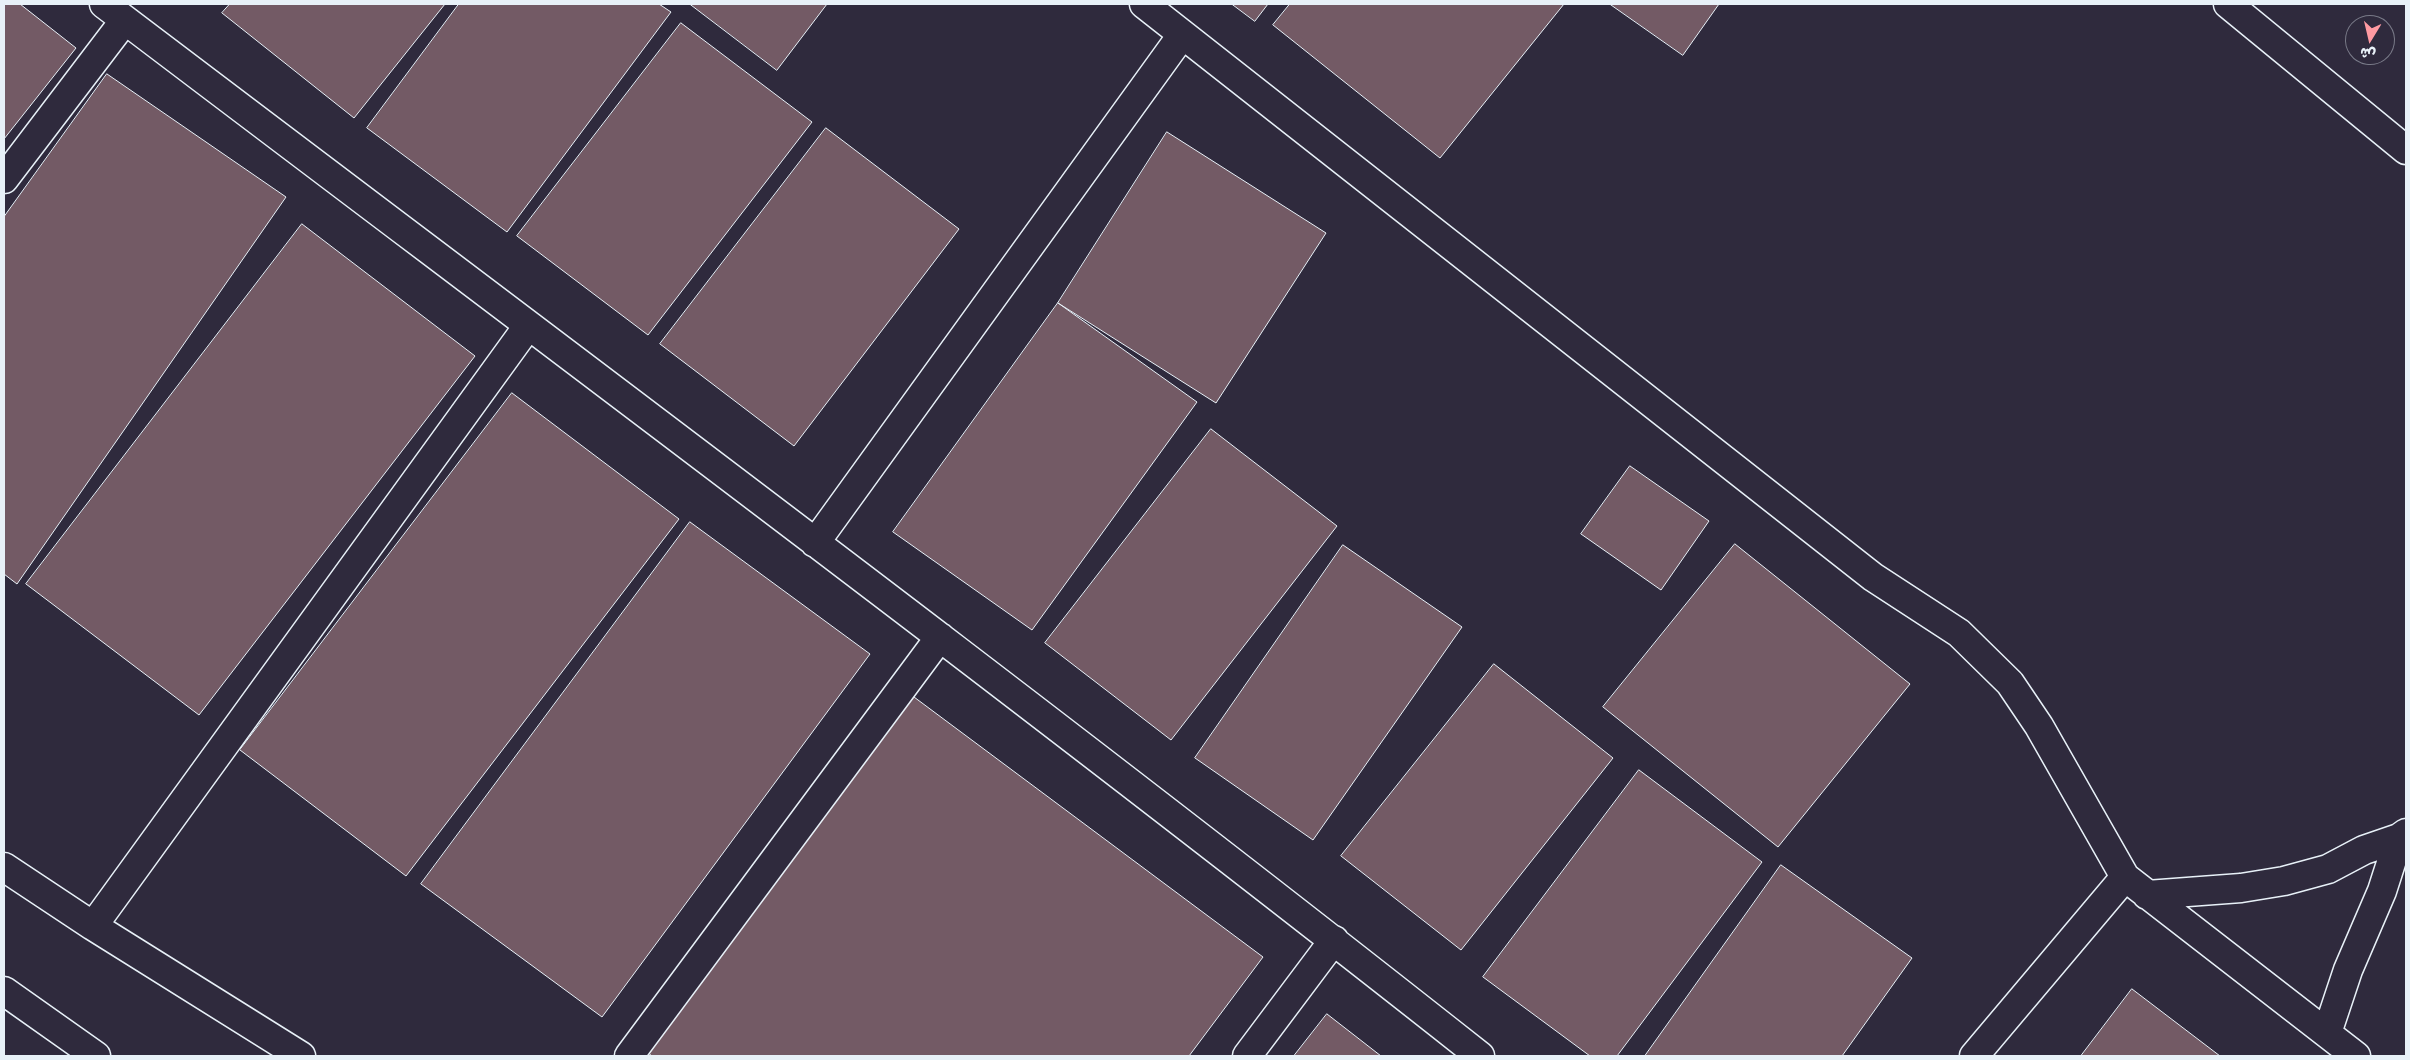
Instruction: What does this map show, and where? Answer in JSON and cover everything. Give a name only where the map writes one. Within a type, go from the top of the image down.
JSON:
[{"type":"street","points":[[104,4],[940,638],[1334,940],[1480,1056]]},
{"type":"street","points":[[1144,4],[1873,577],[1959,633],[2010,683],[2039,726],[2125,877],[2356,1056]]},
{"type":"street","points":[[2228,4],[2406,150]]},
{"type":"street","points":[[4,179],[125,20]]},
{"type":"street","points":[[815,543],[1182,35]]},
{"type":"street","points":[[93,926],[528,326]]},
{"type":"street","points":[[629,1056],[940,638]]},
{"type":"street","points":[[2147,895],[2242,888],[2284,881],[2328,869],[2364,850],[2403,836]]},
{"type":"street","points":[[2327,1033],[2348,970],[2403,836]]},
{"type":"street","points":[[4,867],[93,926],[301,1056]]},
{"type":"street","points":[[1974,1056],[2125,877]]},
{"type":"street","points":[[1247,1056],[1334,940]]},
{"type":"street","points":[[4,991],[96,1056]]},
{"type":"building","points":[[4,4],[20,4],[76,48],[4,139]]},
{"type":"building","points":[[230,4],[445,4],[354,118],[222,13]]},
{"type":"building","points":[[459,4],[659,4],[671,12],[507,232],[367,128]]},
{"type":"building","points":[[690,4],[827,4],[777,70]]},
{"type":"building","points":[[1232,4],[1268,4],[1255,21]]},
{"type":"building","points":[[1290,4],[1564,4],[1440,158],[1273,25]]},
{"type":"building","points":[[1610,4],[1719,4],[1683,55]]},
{"type":"building","points":[[681,23],[812,122],[648,335],[517,236]]},
{"type":"building","points":[[107,74],[286,197],[17,584],[4,574],[4,217]]},
{"type":"building","points":[[826,128],[959,229],[794,446],[660,344]]},
{"type":"building","points":[[1167,132],[1326,233],[1216,403],[1058,303]]},
{"type":"building","points":[[302,224],[475,356],[199,715],[26,584]]},
{"type":"building","points":[[1058,303],[1197,402],[1032,630],[893,532]]},
{"type":"building","points":[[512,393],[679,519],[406,876],[240,750]]},
{"type":"building","points":[[1211,429],[1337,526],[1171,740],[1045,643]]},
{"type":"building","points":[[1630,466],[1709,521],[1661,590],[1581,534]]},
{"type":"building","points":[[690,522],[870,654],[602,1017],[421,884]]},
{"type":"building","points":[[1735,544],[1910,684],[1778,847],[1603,707]]},
{"type":"building","points":[[1343,545],[1462,627],[1313,840],[1195,758]]},
{"type":"building","points":[[1494,664],[1613,758],[1461,950],[1341,856]]},
{"type":"building","points":[[914,697],[1263,957],[1189,1056],[652,1056],[647,1052]]},
{"type":"building","points":[[1639,770],[1762,862],[1617,1056],[1590,1056],[1483,977]]},
{"type":"building","points":[[1781,865],[1912,958],[1842,1056],[1645,1056]]},
{"type":"building","points":[[2132,989],[2220,1056],[2081,1056]]},
{"type":"building","points":[[1327,1014],[1381,1056],[1294,1056]]}]
